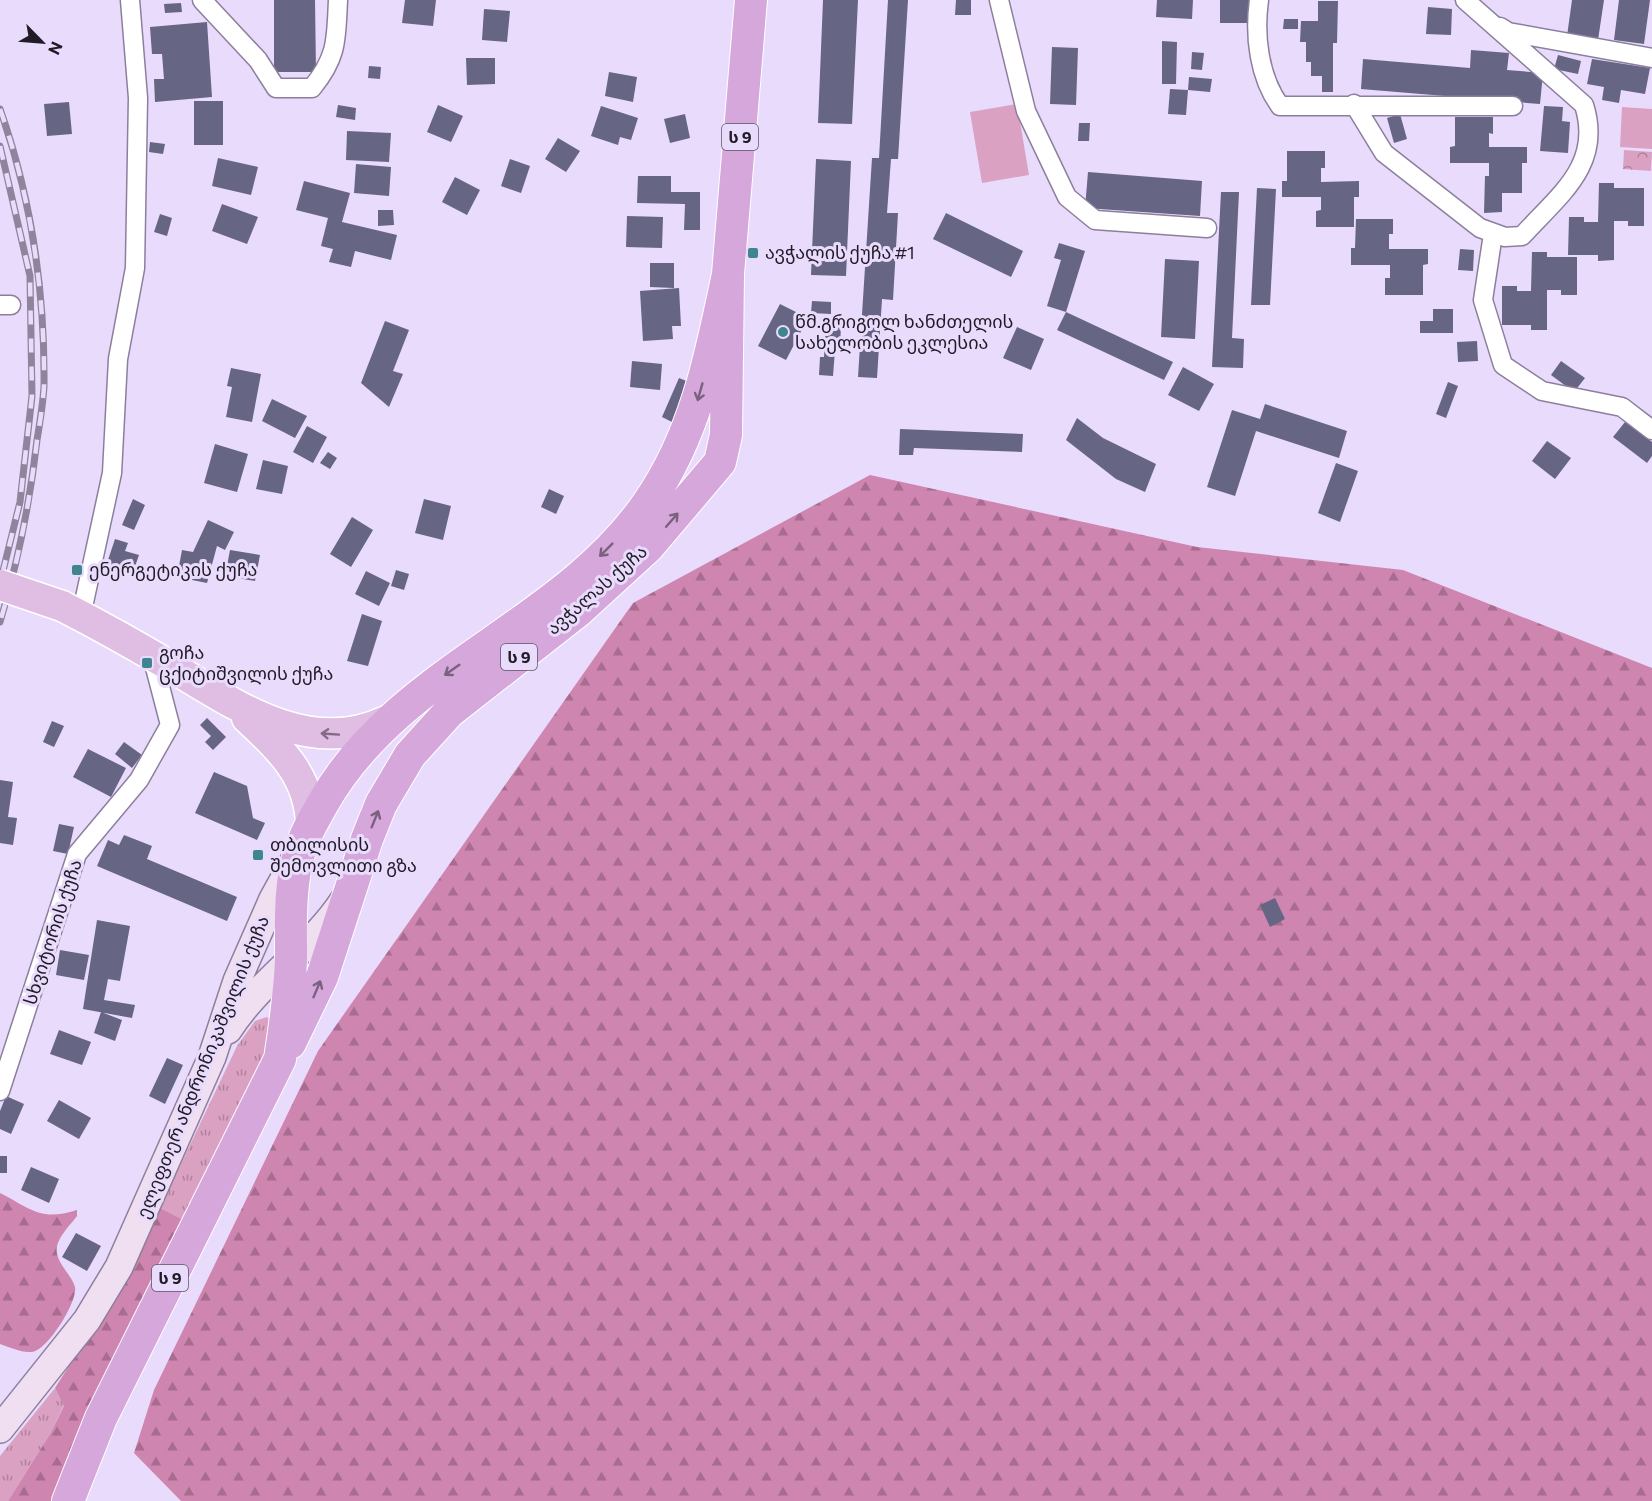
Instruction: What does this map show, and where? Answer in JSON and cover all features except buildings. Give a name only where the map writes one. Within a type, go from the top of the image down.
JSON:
[{"type":"highway","name":"ავჭალას ქუჩა","points":[[280,1059],[319,985],[348,894],[381,804],[394,779],[422,740],[449,712],[578,611],[648,547],[713,472],[725,444],[728,274],[751,0]]},
{"type":"highway","name":"ავჭალას ქუჩა","points":[[305,838],[344,770],[386,721],[561,591],[601,556],[648,503],[687,434],[709,362],[728,274]]},
{"type":"highway","points":[[687,434],[706,430],[719,437],[725,444]]},
{"type":"highway","name":"ს 9","points":[[68,1501],[84,1457],[111,1397],[280,1059],[291,958],[291,906],[305,838]]},
{"type":"highway","points":[[291,906],[297,918],[309,926],[327,924]]},
{"type":"main road","points":[[0,585],[72,611],[232,704],[281,725],[305,731],[355,733],[386,721]]},
{"type":"main road","points":[[232,704],[278,746],[297,771],[307,796],[305,838]]},
{"type":"main road","name":"ელეფთერ ანდრონიკაშვილის ქუჩა","points":[[0,1429],[87,1320],[119,1267],[212,1057],[237,981],[273,899],[305,838]]},
{"type":"main road","points":[[212,1057],[247,1004],[327,924],[348,894]]},
{"type":"main road","points":[[247,1004],[261,1001],[272,1004],[279,1011],[285,1026]]},
{"type":"street","points":[[72,611],[112,473],[118,359],[135,268],[138,98],[130,0]]},
{"type":"street","points":[[202,0],[258,60],[276,88],[312,88],[323,74],[336,49],[338,0]]},
{"type":"street","points":[[999,0],[1026,111],[1067,197],[1095,220],[1207,228]]},
{"type":"street","points":[[1259,0],[1261,69],[1269,90],[1280,106],[1354,104],[1513,106]]},
{"type":"street","points":[[1354,104],[1384,153],[1480,228],[1505,237],[1522,236],[1581,171],[1589,147],[1590,125],[1584,105],[1465,0]]},
{"type":"street","points":[[1486,19],[1508,32],[1652,58]]},
{"type":"street","points":[[1493,234],[1483,300],[1490,330],[1503,365],[1542,391],[1622,407],[1652,430]]},
{"type":"street","name":"სხვიტორის ქუჩა","points":[[0,1091],[77,854],[139,780],[170,725],[152,656]]},
{"type":"green space","points":[[1017,104],[1029,175],[982,183],[970,112]]},
{"type":"green space","points":[[1622,107],[1652,109],[1652,149],[1620,147]]},
{"type":"green space","points":[[1624,150],[1652,152],[1651,171],[1623,169]]},
{"type":"green space","points":[[870,475],[1197,547],[1403,570],[1652,668],[1652,1501],[181,1501],[134,1453],[154,1390],[318,1051],[633,603]]},
{"type":"green space","points":[[267,1017],[273,1022],[264,1064],[188,1222],[160,1208],[237,1046],[255,1021]]},
{"type":"green space","points":[[0,1193],[44,1214],[54,1215],[77,1210],[77,1216],[57,1246],[58,1257],[73,1282],[75,1294],[67,1314],[53,1335],[38,1350],[31,1352],[0,1344]]},
{"type":"green space","points":[[160,1208],[188,1222],[63,1501],[8,1501],[50,1434],[64,1406],[55,1388],[113,1297]]},
{"type":"green space","points":[[55,1388],[64,1405],[50,1434],[8,1501],[0,1501],[0,1456]]},
{"type":"railway","points":[[0,109],[11,142],[28,211],[39,281],[44,351],[44,386],[27,509],[0,622]]},
{"type":"railway","points":[[0,146],[30,276],[32,396],[20,502],[0,583]]},
{"type":"place","name":"ავჭალის ქუჩა #1","points":[[753,253]]},
{"type":"place","name":"წმ.გრიგოლ ხანძთელის სახელობის ეკლესია","points":[[783,332]]},
{"type":"place","name":"ენერგეტიკის ქუჩა","points":[[77,570]]},
{"type":"place","name":"გოჩა ცქიტიშვილის ქუჩა","points":[[147,663]]},
{"type":"place","name":"თბილისის შემოვლითი გზა","points":[[258,855]]}]
